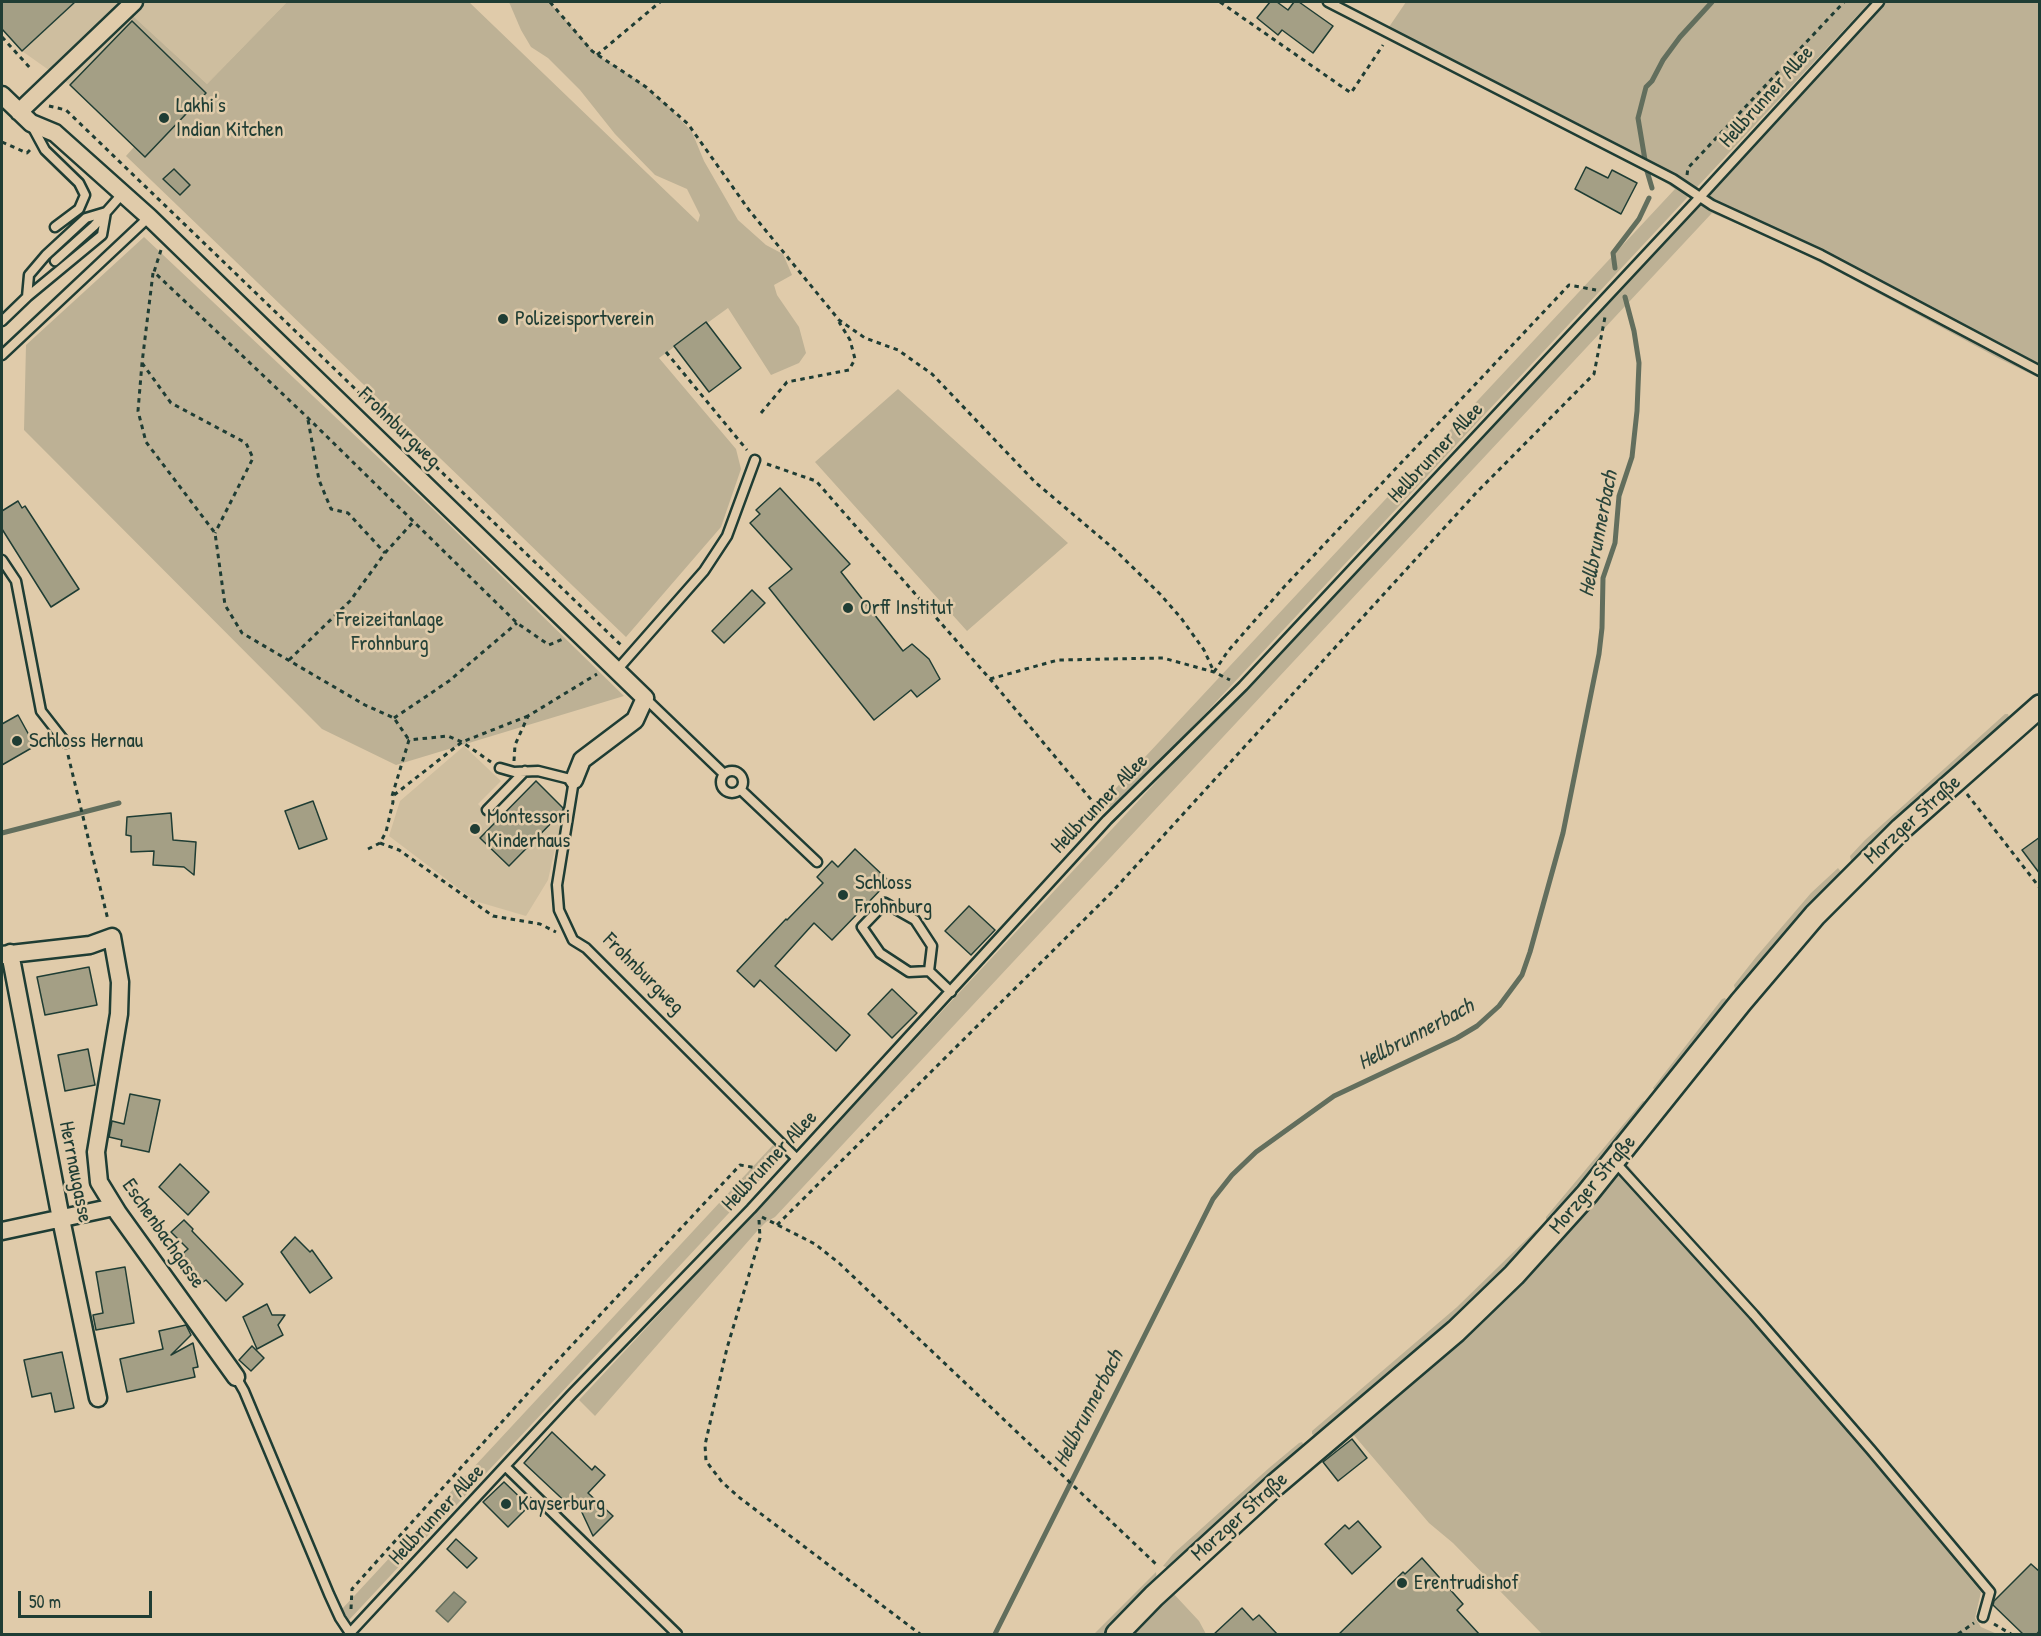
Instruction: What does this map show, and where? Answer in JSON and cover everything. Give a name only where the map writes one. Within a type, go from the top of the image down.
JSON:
[{"type":"street","points":[[25,118],[134,2]]},
{"type":"street","name":"Frohnburgweg","points":[[2,95],[25,118],[56,133],[149,217],[645,698],[635,720],[582,760],[574,780]]},
{"type":"street","name":"Morzger Straße","points":[[1117,1635],[1173,1579],[1275,1485],[1456,1331],[1534,1255],[1587,1194],[1798,934],[1830,899],[1901,829],[2040,706]]},
{"type":"street","points":[[6,954],[90,945],[112,937]]},
{"type":"street","name":"Eschenbachgasse","points":[[112,937],[120,982],[119,1014],[96,1152],[99,1182],[114,1207],[236,1377]]},
{"type":"street","name":"Herrnaugasse","points":[[6,954],[98,1398]]},
{"type":"street","points":[[2,1231],[114,1207]]},
{"type":"lane","points":[[1328,2],[1518,98],[1686,187],[1728,213],[1821,255],[2040,371]]},
{"type":"lane","name":"Hellbrunner Allee","points":[[350,1633],[572,1394],[751,1209],[1107,820],[1243,686],[1879,2]]},
{"type":"lane","points":[[25,118],[45,150],[79,183],[85,195],[79,209],[55,227]]},
{"type":"lane","points":[[55,261],[123,193]]},
{"type":"lane","points":[[2,321],[27,297],[102,235],[106,212]]},
{"type":"lane","points":[[27,297],[29,275],[46,255],[86,218],[106,212]]},
{"type":"lane","points":[[2,355],[149,217]]},
{"type":"lane","points":[[614,666],[630,654],[704,571],[728,536],[755,460]]},
{"type":"lane","points":[[2,560],[16,581],[41,711],[66,743]]},
{"type":"lane","points":[[645,698],[724,774]]},
{"type":"lane","points":[[500,768],[514,772],[538,771],[574,780]]},
{"type":"lane","points":[[732,770],[740,774],[744,782],[741,790],[733,794],[724,790],[721,782],[724,774],[732,770]]},
{"type":"lane","points":[[487,810],[525,771]]},
{"type":"lane","name":"Frohnburgweg","points":[[574,780],[557,885],[559,910],[573,940],[586,948],[796,1158]]},
{"type":"lane","points":[[741,790],[817,862]]},
{"type":"lane","points":[[929,971],[932,946],[915,920],[885,903],[862,927],[880,953],[909,972],[929,971],[951,992]]},
{"type":"lane","points":[[1614,1161],[1632,1178],[1777,1342],[1990,1592],[1983,1617]]},
{"type":"lane","name":"Eschenbachgasse","points":[[236,1377],[244,1391],[329,1594],[350,1633]]},
{"type":"lane","points":[[506,1467],[677,1635]]},
{"type":"path","points":[[550,2],[592,51],[646,87],[688,124],[749,210],[838,320],[850,340],[855,359],[849,370],[787,382],[762,413]]},
{"type":"path","points":[[597,55],[660,2]]},
{"type":"path","points":[[1220,2],[1351,93],[1391,34]]},
{"type":"path","points":[[1686,187],[1688,168],[1844,2]]},
{"type":"path","points":[[2,37],[31,69]]},
{"type":"path","points":[[49,106],[66,110],[630,654]]},
{"type":"path","points":[[2,142],[27,153],[32,148]]},
{"type":"path","points":[[174,242],[161,250],[153,272],[138,411],[146,442],[215,532],[225,605],[242,633],[365,705],[394,718],[409,740]]},
{"type":"path","points":[[153,272],[308,418],[517,623],[549,645],[578,633]]},
{"type":"path","points":[[777,1225],[1112,892],[1476,493],[1594,375],[1610,293],[1569,285],[1284,587],[1228,651],[1214,672]]},
{"type":"path","points":[[838,320],[865,338],[898,350],[932,374],[1035,482],[1114,549],[1160,594],[1204,650],[1214,672]]},
{"type":"path","points":[[666,352],[755,460],[816,481],[990,679],[1107,820]]},
{"type":"path","points":[[142,363],[171,403],[246,443],[253,458],[215,532]]},
{"type":"path","points":[[308,418],[319,480],[331,509],[348,513],[385,553]]},
{"type":"path","points":[[289,660],[350,601],[385,553],[414,521]]},
{"type":"path","points":[[394,718],[449,681],[517,623]]},
{"type":"path","points":[[990,679],[1058,660],[1163,658],[1214,672],[1243,686]]},
{"type":"path","points":[[392,796],[462,741],[528,716],[614,666]]},
{"type":"path","points":[[514,772],[515,745],[528,716]]},
{"type":"path","points":[[409,740],[448,736],[462,741],[500,768]]},
{"type":"path","points":[[368,849],[380,843],[386,832],[393,802],[392,796],[409,740]]},
{"type":"path","points":[[66,743],[112,937]]},
{"type":"path","points":[[1957,780],[2040,888]]},
{"type":"path","points":[[380,843],[399,850],[493,916],[540,924],[573,940]]},
{"type":"path","points":[[350,1633],[352,1589],[545,1374],[732,1174],[740,1166],[784,1172]]},
{"type":"path","points":[[751,1209],[767,1220],[815,1244],[839,1263],[1173,1579]]},
{"type":"path","points":[[751,1209],[759,1221],[760,1238],[727,1348],[705,1445],[706,1461],[722,1482],[740,1498],[920,1635]]},
{"type":"path","points":[[1958,1635],[1983,1617],[2011,1635]]},
{"type":"shaded area","points":[[2,2],[287,2],[207,84],[133,16],[131,21],[70,85],[22,51],[2,29]]},
{"type":"shaded area","name":"Montessori Kinderhaus","points":[[464,746],[501,781],[478,804],[495,822],[536,781],[564,809],[548,880],[526,916],[475,901],[389,836],[400,801]]},
{"type":"shaded area","points":[[454,1592],[466,1602],[448,1622],[436,1611]]},
{"type":"green space","name":"Polizeisportverein","points":[[287,2],[469,2],[698,222],[700,215],[687,189],[655,175],[615,134],[580,90],[548,58],[531,47],[509,2],[549,2],[597,55],[638,81],[669,107],[692,132],[704,161],[738,220],[766,245],[783,254],[792,275],[774,285],[777,295],[799,327],[806,353],[799,363],[771,375],[728,308],[659,358],[736,449],[741,469],[721,527],[626,637],[126,156],[134,147],[70,85],[131,21],[133,16],[207,84]]},
{"type":"green space","points":[[1406,2],[1870,2],[1114,811],[1103,802],[1675,189],[1648,171],[1649,159],[1389,27]]},
{"type":"green space","points":[[1884,2],[2039,2],[2039,378],[1837,271],[1777,241],[1712,213],[775,1217],[758,1230],[595,1416],[579,1400]]},
{"type":"green space","name":"Freizeitanlage Frohnburg","points":[[144,237],[432,508],[624,696],[396,765],[322,729],[24,430],[26,345]]},
{"type":"green space","points":[[898,389],[1068,543],[967,631],[815,462]]},
{"type":"green space","points":[[2005,714],[2008,714],[2010,720],[1855,860],[1851,861],[1850,856],[1865,840]]},
{"type":"green space","points":[[1838,868],[1841,875],[1740,989],[1735,989],[1734,985],[1756,957],[1811,893]]},
{"type":"green space","points":[[1725,998],[1729,1004],[1656,1092],[1653,1088]]},
{"type":"green space","points":[[1643,1101],[1646,1104],[1551,1222],[1546,1221],[1546,1217]]},
{"type":"green space","points":[[773,1145],[784,1154],[349,1620],[342,1609]]},
{"type":"green space","points":[[1626,1163],[1981,1592],[1975,1618],[1981,1627],[1997,1634],[1542,1634],[1453,1543],[1429,1523],[1352,1433],[1447,1353],[1515,1290],[1599,1199]]},
{"type":"green space","points":[[1536,1230],[1540,1232],[1540,1235],[1476,1299],[1316,1436],[1312,1434],[1312,1431],[1457,1307]]},
{"type":"green space","points":[[1302,1442],[1305,1447],[1169,1568],[1163,1566],[1173,1554],[1269,1468]]},
{"type":"green space","points":[[1156,1572],[1157,1581],[1104,1634],[1094,1634]]},
{"type":"green space","points":[[1172,1592],[1199,1621],[1206,1634],[1130,1634]]},
{"type":"building","points":[[2,2],[75,2],[22,51],[2,29]]},
{"type":"building","points":[[1270,2],[1277,2],[1288,10],[1294,2],[1299,2],[1333,26],[1313,53],[1282,30],[1278,35],[1257,18]]},
{"type":"building","points":[[132,21],[206,93],[145,157],[70,85]]},
{"type":"building","points":[[1586,167],[1608,178],[1612,170],[1637,183],[1621,214],[1575,189]]},
{"type":"building","points":[[174,169],[190,185],[180,195],[163,179]]},
{"type":"building","points":[[706,322],[741,368],[709,392],[674,346]]},
{"type":"building","name":"Orff Institut","points":[[780,488],[850,564],[841,572],[903,651],[912,644],[929,659],[940,679],[917,697],[911,690],[874,720],[769,588],[792,569],[750,523],[760,514],[756,510]]},
{"type":"building","points":[[18,501],[22,508],[25,506],[79,589],[51,607],[2,529],[2,511]]},
{"type":"building","points":[[752,590],[765,603],[724,643],[712,631]]},
{"type":"building","name":"Schloss Hernau","points":[[18,715],[35,746],[2,765],[2,724]]},
{"type":"building","points":[[536,781],[563,808],[563,811],[509,866],[480,838]]},
{"type":"building","points":[[313,801],[327,839],[299,849],[285,811]]},
{"type":"building","points":[[171,813],[173,840],[196,842],[194,875],[184,867],[153,865],[154,851],[131,852],[131,836],[126,835],[127,817]]},
{"type":"building","points":[[2040,837],[2040,874],[2022,850]]},
{"type":"building","points":[[855,849],[889,881],[832,940],[814,923],[775,966],[850,1035],[836,1051],[760,980],[754,987],[737,971],[823,883],[817,877],[832,861],[838,867]]},
{"type":"building","points":[[969,906],[995,930],[971,955],[945,931]]},
{"type":"building","points":[[89,967],[97,1005],[45,1015],[37,977]]},
{"type":"building","points":[[892,989],[917,1013],[892,1038],[868,1014]]},
{"type":"building","points":[[88,1049],[95,1085],[65,1091],[58,1055]]},
{"type":"building","points":[[130,1094],[160,1100],[149,1152],[121,1146],[122,1140],[109,1137],[112,1121],[124,1124]]},
{"type":"building","points":[[180,1164],[209,1192],[188,1215],[159,1187]]},
{"type":"building","points":[[184,1220],[243,1284],[226,1301],[206,1280],[203,1282],[179,1257],[188,1249],[171,1232]]},
{"type":"building","points":[[295,1237],[310,1252],[312,1250],[332,1278],[310,1293],[281,1252]]},
{"type":"building","points":[[125,1267],[134,1323],[96,1330],[93,1315],[103,1313],[96,1272]]},
{"type":"building","points":[[267,1304],[272,1315],[285,1315],[278,1325],[283,1335],[257,1349],[243,1317]]},
{"type":"building","points":[[186,1325],[191,1335],[171,1355],[193,1343],[198,1367],[193,1368],[195,1377],[127,1392],[120,1359],[163,1349],[159,1331]]},
{"type":"building","points":[[252,1346],[264,1358],[251,1371],[239,1360]]},
{"type":"building","points":[[62,1352],[74,1408],[55,1412],[51,1393],[32,1397],[24,1360]]},
{"type":"building","points":[[552,1432],[592,1470],[595,1466],[605,1475],[588,1493],[613,1516],[593,1536],[578,1504],[573,1509],[524,1463]]},
{"type":"building","points":[[1352,1439],[1367,1458],[1338,1481],[1323,1462]]},
{"type":"building","name":"Kayserburg","points":[[504,1482],[529,1506],[508,1527],[483,1502]]},
{"type":"building","points":[[1358,1521],[1381,1547],[1352,1574],[1325,1544],[1345,1525],[1349,1529]]},
{"type":"building","points":[[456,1539],[477,1558],[467,1568],[447,1549]]},
{"type":"building","points":[[1422,1558],[1463,1604],[1457,1610],[1480,1635],[1338,1635],[1403,1572],[1405,1574]]},
{"type":"building","points":[[2031,1564],[2040,1572],[2040,1630],[2036,1635],[2024,1635],[1993,1605],[1994,1601]]},
{"type":"building","points":[[1242,1608],[1253,1620],[1259,1615],[1278,1635],[1213,1635]]},
{"type":"waterway","name":"Hellbrunnerbach","points":[[1645,160],[1638,118],[1646,87],[1680,37],[1712,2]]},
{"type":"waterway","name":"Hellbrunnerbach","points":[[1647,171],[1652,188]]},
{"type":"waterway","name":"Hellbrunnerbach","points":[[1615,268],[1613,253],[1639,219],[1649,198]]},
{"type":"waterway","name":"Hellbrunnerbach","points":[[995,1634],[1213,1199],[1232,1175],[1256,1152],[1334,1096],[1457,1038],[1477,1026],[1499,1006],[1522,975],[1563,833],[1599,654],[1603,578],[1615,543],[1619,496],[1632,457],[1639,363],[1625,297]]},
{"type":"waterway","points":[[2,833],[119,803]]},
{"type":"place","name":"Lakhi's Indian Kitchen","points":[[164,118]]},
{"type":"place","name":"Polizeisportverein","points":[[503,319]]},
{"type":"place","name":"Orff Institut","points":[[848,608]]},
{"type":"place","name":"Schloss Hernau","points":[[17,741]]},
{"type":"place","name":"Montessori Kinderhaus","points":[[475,829]]},
{"type":"place","name":"Schloss Frohnburg","points":[[843,895]]},
{"type":"place","name":"Kayserburg","points":[[506,1504]]},
{"type":"place","name":"Erentrudishof","points":[[1402,1583]]}]
